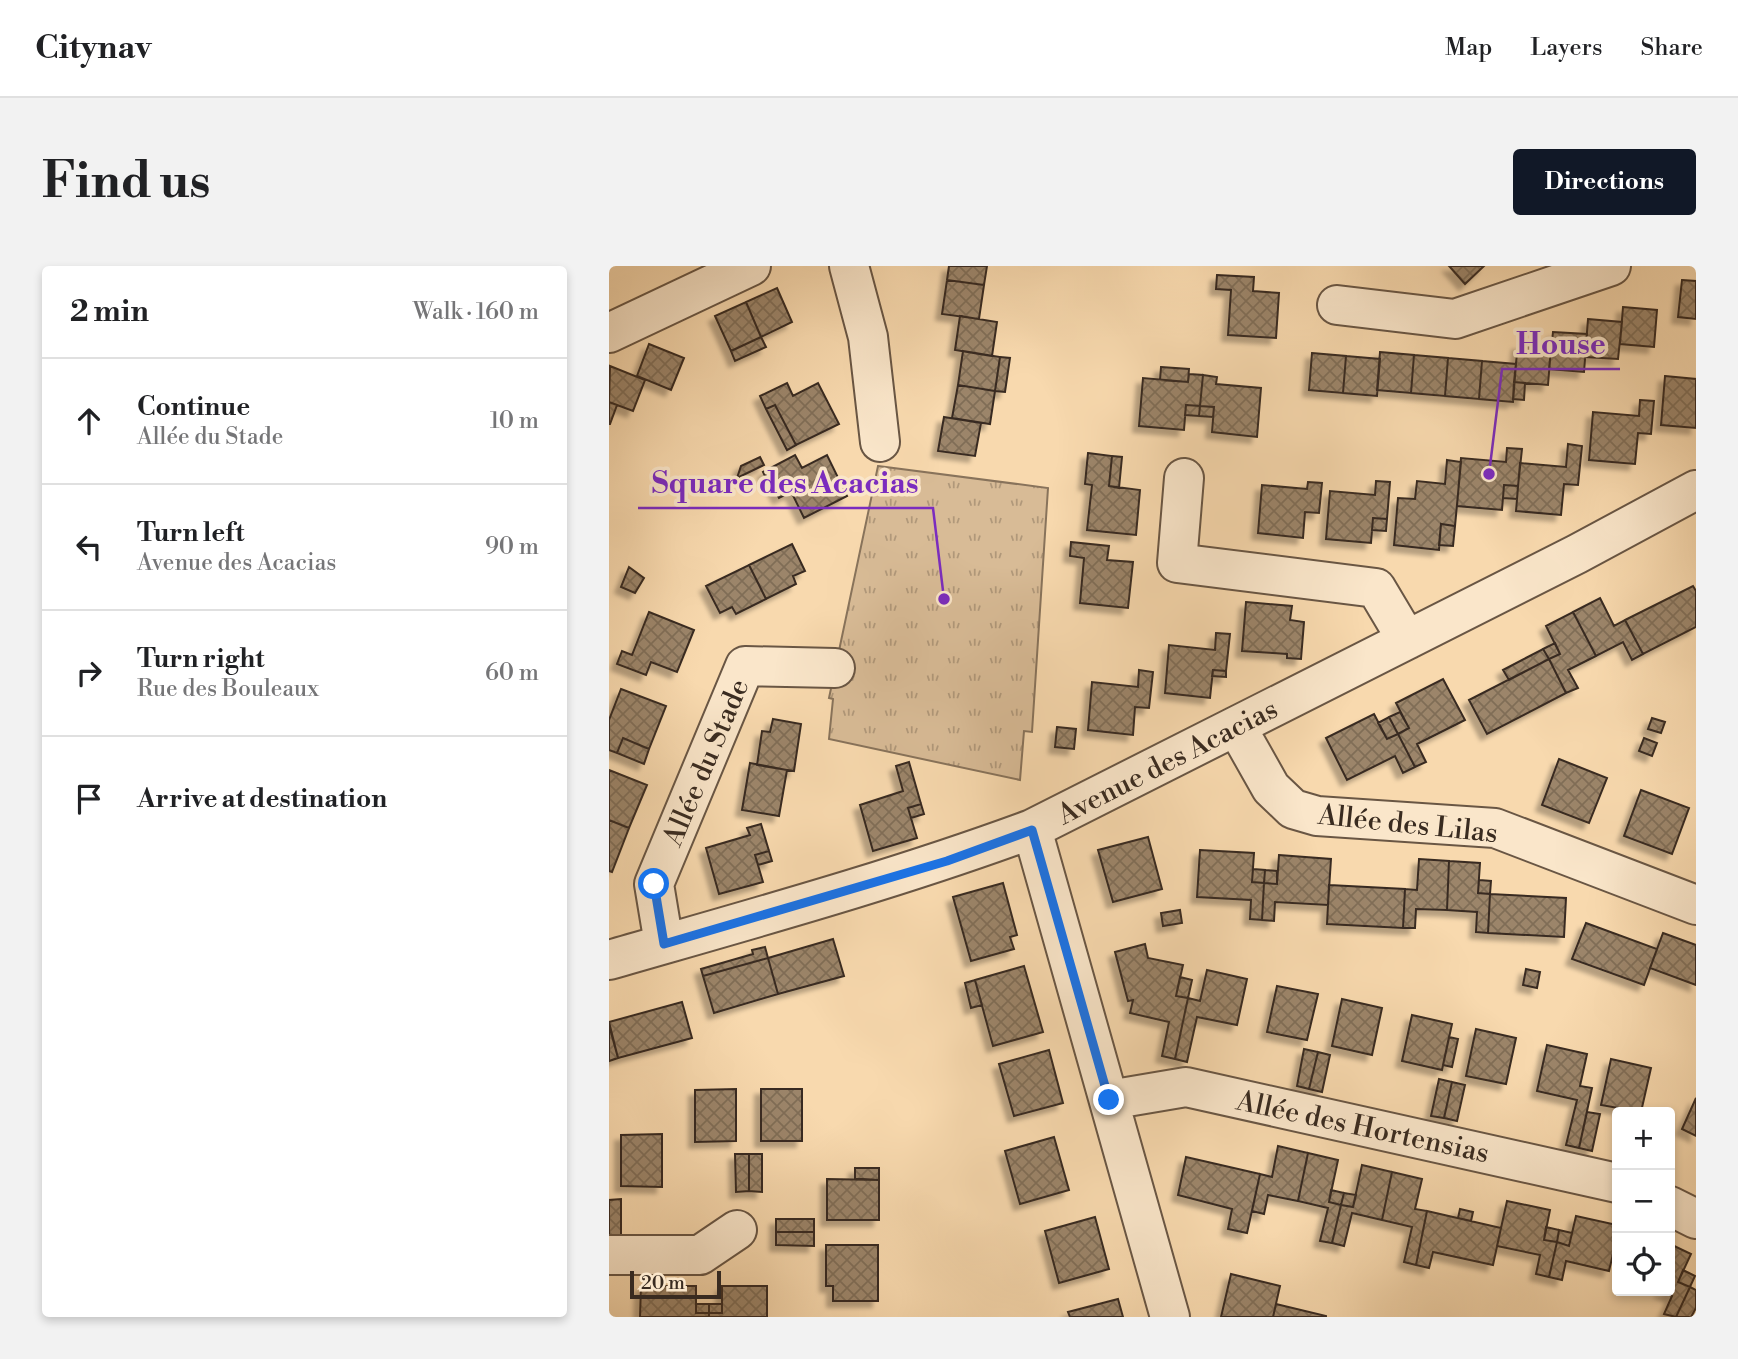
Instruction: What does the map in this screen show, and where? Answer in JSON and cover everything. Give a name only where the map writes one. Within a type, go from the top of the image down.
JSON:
[{"type":"street","points":[[609,333],[751,266]]},
{"type":"street","points":[[849,266],[868,337],[880,442]]},
{"type":"street","points":[[1336,305],[1455,319],[1611,266]]},
{"type":"street","points":[[1184,478],[1177,563],[1376,588],[1407,640]]},
{"type":"street","name":"Avenue des Acacias","points":[[609,960],[935,865],[1032,830],[1577,554],[1696,490]]},
{"type":"street","name":"Allée du Stade","points":[[664,944],[654,884],[745,666],[835,668]]},
{"type":"street","name":"Allée des Lilas","points":[[1236,726],[1271,788],[1293,809],[1317,816],[1495,828],[1696,905]]},
{"type":"street","points":[[1032,830],[1170,1317]]},
{"type":"street","name":"Allée des Hortensias","points":[[1109,1100],[1186,1087],[1612,1182]]},
{"type":"street","points":[[1675,1208],[1696,1219]]},
{"type":"street","points":[[609,1255],[700,1255],[737,1230]]},
{"type":"green space","points":[[878,466],[1048,488],[1032,732],[1024,731],[1020,780],[829,739],[833,699],[829,698]]},
{"type":"building","points":[[949,266],[987,266],[984,285],[947,280]]},
{"type":"building","points":[[1449,266],[1484,266],[1465,284]]},
{"type":"building","points":[[1217,275],[1254,277],[1253,291],[1279,293],[1276,338],[1228,335],[1231,290],[1216,289]]},
{"type":"building","points":[[947,280],[984,285],[979,319],[942,314]]},
{"type":"building","points":[[1682,280],[1696,281],[1696,319],[1678,317]]},
{"type":"building","points":[[777,288],[792,322],[761,337],[746,302]]},
{"type":"building","points":[[746,302],[761,337],[731,351],[715,316]]},
{"type":"building","points":[[1623,307],[1657,310],[1654,347],[1620,344]]},
{"type":"building","points":[[960,316],[997,322],[992,356],[955,350]]},
{"type":"building","points":[[1588,319],[1622,322],[1618,359],[1585,357]]},
{"type":"building","points":[[1553,332],[1587,334],[1584,372],[1549,369]]},
{"type":"building","points":[[761,337],[766,347],[735,361],[731,351]]},
{"type":"building","points":[[649,344],[684,358],[671,390],[637,376]]},
{"type":"building","points":[[1518,344],[1551,348],[1548,385],[1514,382]]},
{"type":"building","points":[[963,351],[1000,357],[995,391],[958,385]]},
{"type":"building","points":[[1380,352],[1414,355],[1411,393],[1377,390]]},
{"type":"building","points":[[1312,353],[1346,356],[1343,393],[1309,390]]},
{"type":"building","points":[[1414,355],[1448,358],[1445,396],[1411,393]]},
{"type":"building","points":[[1346,356],[1380,359],[1377,396],[1343,393]]},
{"type":"building","points":[[1000,357],[1010,358],[1005,392],[995,391]]},
{"type":"building","points":[[1448,358],[1482,361],[1479,399],[1445,396]]},
{"type":"building","points":[[1482,361],[1516,364],[1513,402],[1479,399]]},
{"type":"building","points":[[610,366],[645,380],[633,411],[609,402]]},
{"type":"building","points":[[1161,367],[1189,369],[1188,382],[1160,380]]},
{"type":"building","points":[[1189,374],[1203,375],[1200,406],[1186,405],[1184,430],[1139,426],[1143,378],[1188,382]]},
{"type":"building","points":[[1203,375],[1217,377],[1216,384],[1261,388],[1257,437],[1212,432],[1214,407],[1200,406]]},
{"type":"building","points":[[1665,376],[1696,379],[1696,428],[1661,425]]},
{"type":"building","points":[[1514,382],[1525,383],[1524,400],[1513,399]]},
{"type":"building","points":[[787,383],[793,396],[818,383],[839,424],[796,445],[775,405],[766,409],[760,396]]},
{"type":"building","points":[[958,385],[995,391],[990,424],[952,418]]},
{"type":"building","points":[[1640,400],[1654,401],[1651,434],[1638,433],[1635,464],[1589,460],[1593,412],[1639,416]]},
{"type":"building","points":[[609,402],[617,405],[610,424],[609,424]]},
{"type":"building","points":[[775,405],[796,445],[787,450],[766,409]]},
{"type":"building","points":[[1186,405],[1200,406],[1199,416],[1185,415]]},
{"type":"building","points":[[1200,406],[1214,407],[1213,417],[1199,416]]},
{"type":"building","points":[[944,417],[981,423],[975,456],[938,451]]},
{"type":"building","points":[[1568,444],[1582,446],[1578,485],[1564,484],[1561,515],[1516,511],[1520,463],[1566,467]]},
{"type":"building","points":[[1507,448],[1522,449],[1518,486],[1504,485],[1502,510],[1457,506],[1461,458],[1506,462]]},
{"type":"building","points":[[1088,453],[1112,456],[1109,486],[1140,490],[1136,535],[1087,530],[1092,485],[1085,484]]},
{"type":"building","points":[[795,455],[802,468],[827,455],[847,496],[804,518],[784,477],[769,484],[763,472]]},
{"type":"building","points":[[1112,456],[1122,457],[1119,488],[1109,486]]},
{"type":"building","points":[[760,457],[764,465],[737,478],[741,466]]},
{"type":"building","points":[[1447,460],[1461,462],[1455,526],[1441,524],[1439,550],[1394,545],[1398,498],[1415,499],[1417,481],[1445,484]]},
{"type":"building","points":[[784,477],[791,492],[779,498],[771,483]]},
{"type":"building","points":[[1376,481],[1390,482],[1387,519],[1373,518],[1371,543],[1326,539],[1330,491],[1375,495]]},
{"type":"building","points":[[1308,482],[1322,483],[1319,513],[1305,512],[1303,538],[1258,533],[1262,485],[1307,489]]},
{"type":"building","points":[[1504,485],[1518,486],[1517,499],[1503,498]]},
{"type":"building","points":[[1373,518],[1387,519],[1386,531],[1372,530]]},
{"type":"building","points":[[1441,524],[1455,526],[1453,546],[1439,545]]},
{"type":"building","points":[[1071,542],[1109,546],[1107,560],[1133,562],[1128,608],[1080,603],[1084,558],[1070,556]]},
{"type":"building","points":[[792,544],[805,571],[793,576],[796,584],[766,599],[749,565]]},
{"type":"building","points":[[749,565],[766,599],[736,614],[732,607],[720,613],[706,586]]},
{"type":"building","points":[[629,567],[644,578],[635,593],[621,587]]},
{"type":"building","points":[[1693,586],[1696,591],[1696,627],[1643,654],[1625,620]]},
{"type":"building","points":[[1600,598],[1614,626],[1625,620],[1643,654],[1632,660],[1623,642],[1596,656],[1573,612]]},
{"type":"building","points":[[1246,602],[1292,606],[1290,620],[1304,622],[1301,659],[1287,658],[1287,654],[1242,651]]},
{"type":"building","points":[[649,612],[694,630],[677,672],[651,662],[646,675],[617,664],[622,651],[632,655]]},
{"type":"building","points":[[1573,612],[1596,656],[1568,670],[1578,688],[1566,693],[1549,659],[1560,654],[1546,626]]},
{"type":"building","points":[[1216,633],[1230,634],[1226,671],[1213,670],[1210,698],[1165,693],[1169,645],[1215,650]]},
{"type":"building","points":[[1555,643],[1560,654],[1549,659],[1543,649]]},
{"type":"building","points":[[1543,649],[1549,659],[1509,680],[1503,670]]},
{"type":"building","points":[[1549,659],[1566,693],[1487,734],[1469,700]]},
{"type":"building","points":[[1139,670],[1153,672],[1149,708],[1135,707],[1133,735],[1088,730],[1092,682],[1138,687]]},
{"type":"building","points":[[1213,670],[1226,671],[1226,677],[1212,676]]},
{"type":"building","points":[[1443,679],[1465,720],[1417,744],[1426,762],[1415,767],[1398,734],[1409,728],[1396,703]]},
{"type":"building","points":[[621,689],[666,706],[649,749],[623,738],[617,753],[609,750],[609,720]]},
{"type":"building","points":[[1400,712],[1409,728],[1398,734],[1389,717]]},
{"type":"building","points":[[1374,714],[1387,739],[1398,734],[1415,767],[1403,773],[1395,756],[1347,780],[1326,738]]},
{"type":"building","points":[[1389,717],[1398,734],[1387,739],[1378,723]]},
{"type":"building","points":[[1652,718],[1665,722],[1661,733],[1648,729]]},
{"type":"building","points":[[773,719],[801,724],[794,771],[757,765],[762,731],[770,732]]},
{"type":"building","points":[[1057,727],[1076,729],[1074,749],[1055,747]]},
{"type":"building","points":[[623,738],[649,749],[644,764],[617,753]]},
{"type":"building","points":[[1644,738],[1657,743],[1652,756],[1639,751]]},
{"type":"building","points":[[1559,759],[1607,778],[1589,823],[1542,805]]},
{"type":"building","points":[[909,762],[921,804],[908,808],[917,838],[873,851],[860,805],[903,791],[896,766]]},
{"type":"building","points":[[750,763],[787,770],[779,816],[742,810]]},
{"type":"building","points":[[609,770],[647,785],[629,828],[609,820]]},
{"type":"building","points":[[1641,790],[1689,808],[1672,854],[1624,836]]},
{"type":"building","points":[[921,804],[924,814],[911,818],[908,808]]},
{"type":"building","points":[[609,820],[629,828],[612,872],[609,871]]},
{"type":"building","points":[[761,824],[769,851],[755,855],[763,882],[719,894],[706,848],[750,835],[747,828]]},
{"type":"building","points":[[1148,837],[1162,889],[1113,902],[1098,850]]},
{"type":"building","points":[[1200,850],[1254,853],[1252,882],[1264,883],[1262,920],[1250,919],[1251,900],[1197,897]]},
{"type":"building","points":[[769,851],[772,861],[758,865],[755,855]]},
{"type":"building","points":[[1279,855],[1331,859],[1328,905],[1275,902],[1274,921],[1262,920],[1264,883],[1277,884]]},
{"type":"building","points":[[1419,859],[1449,861],[1447,910],[1416,909],[1415,928],[1403,928],[1405,889],[1417,890]]},
{"type":"building","points":[[1449,861],[1480,863],[1478,893],[1490,894],[1488,933],[1476,932],[1477,912],[1447,910]]},
{"type":"building","points":[[1253,869],[1265,870],[1264,883],[1252,882]]},
{"type":"building","points":[[1265,870],[1277,871],[1277,884],[1264,883]]},
{"type":"building","points":[[1479,880],[1491,881],[1490,894],[1478,893]]},
{"type":"building","points":[[1003,883],[1017,935],[1010,937],[1014,949],[971,961],[953,897]]},
{"type":"building","points":[[1329,885],[1405,889],[1403,928],[1327,924]]},
{"type":"building","points":[[1490,894],[1566,898],[1564,937],[1488,933]]},
{"type":"building","points":[[1180,910],[1182,923],[1163,926],[1161,913]]},
{"type":"building","points":[[1586,923],[1657,949],[1644,985],[1572,959]]},
{"type":"building","points":[[1663,933],[1696,945],[1696,985],[1650,968]]},
{"type":"building","points":[[833,939],[844,976],[778,994],[768,958]]},
{"type":"building","points":[[1145,944],[1148,958],[1183,965],[1176,996],[1188,998],[1175,1059],[1162,1056],[1169,1022],[1130,1013],[1133,1000],[1128,1001],[1115,952]]},
{"type":"building","points":[[765,947],[768,958],[703,976],[701,969],[753,954],[752,950]]},
{"type":"building","points":[[768,958],[778,994],[714,1013],[703,976]]},
{"type":"building","points":[[1024,966],[1043,1032],[993,1046],[975,980]]},
{"type":"building","points":[[1526,969],[1540,972],[1537,988],[1523,985]]},
{"type":"building","points":[[1207,970],[1247,979],[1237,1025],[1197,1017],[1187,1062],[1175,1059],[1188,998],[1200,1001]]},
{"type":"building","points":[[1180,977],[1192,980],[1188,998],[1176,996]]},
{"type":"building","points":[[975,980],[982,1005],[971,1008],[965,983]]},
{"type":"building","points":[[1277,986],[1318,994],[1307,1040],[1267,1032]]},
{"type":"building","points":[[1342,999],[1382,1008],[1372,1055],[1332,1046]]},
{"type":"building","points":[[682,1002],[692,1038],[618,1058],[609,1022]]},
{"type":"building","points":[[1412,1015],[1452,1024],[1442,1070],[1402,1061]]},
{"type":"building","points":[[609,1025],[618,1058],[609,1061]]},
{"type":"building","points":[[1476,1029],[1516,1038],[1506,1084],[1466,1076]]},
{"type":"building","points":[[1449,1037],[1458,1039],[1452,1067],[1443,1065]]},
{"type":"building","points":[[1547,1045],[1587,1054],[1580,1086],[1592,1088],[1579,1148],[1566,1145],[1577,1100],[1537,1091]]},
{"type":"building","points":[[1304,1049],[1318,1052],[1309,1089],[1297,1086]]},
{"type":"building","points":[[1049,1050],[1063,1103],[1014,1116],[999,1064]]},
{"type":"building","points":[[1318,1052],[1330,1055],[1322,1092],[1309,1089]]},
{"type":"building","points":[[1611,1059],[1651,1068],[1642,1107],[1601,1105]]},
{"type":"building","points":[[1439,1079],[1452,1082],[1444,1118],[1431,1116]]},
{"type":"building","points":[[1452,1082],[1465,1085],[1457,1121],[1444,1118]]},
{"type":"building","points":[[736,1089],[736,1141],[695,1142],[695,1090]]},
{"type":"building","points":[[761,1089],[802,1089],[802,1141],[761,1141]]},
{"type":"building","points":[[1696,1098],[1696,1136],[1682,1129]]},
{"type":"building","points":[[1587,1112],[1600,1114],[1592,1151],[1579,1148]]},
{"type":"building","points":[[662,1134],[662,1187],[621,1186],[621,1135]]},
{"type":"building","points":[[1054,1137],[1069,1190],[1020,1204],[1005,1151]]},
{"type":"building","points":[[1278,1146],[1308,1153],[1298,1201],[1268,1195],[1264,1214],[1252,1211],[1260,1174],[1272,1177]]},
{"type":"building","points":[[1308,1153],[1338,1160],[1329,1202],[1341,1205],[1332,1243],[1320,1241],[1328,1208],[1298,1201]]},
{"type":"building","points":[[735,1154],[749,1154],[749,1191],[736,1192]]},
{"type":"building","points":[[749,1154],[762,1154],[762,1192],[749,1191]]},
{"type":"building","points":[[1186,1157],[1260,1174],[1247,1233],[1228,1229],[1232,1209],[1178,1195]]},
{"type":"building","points":[[1362,1165],[1392,1172],[1382,1220],[1352,1213],[1344,1246],[1332,1243],[1341,1205],[1353,1207]]},
{"type":"building","points":[[855,1168],[879,1168],[879,1180],[855,1179]]},
{"type":"building","points":[[1392,1172],[1422,1179],[1415,1209],[1427,1211],[1416,1265],[1404,1262],[1412,1227],[1382,1220]]},
{"type":"building","points":[[827,1179],[879,1180],[879,1220],[827,1220]]},
{"type":"building","points":[[1331,1190],[1344,1193],[1341,1205],[1329,1202]]},
{"type":"building","points":[[1344,1193],[1356,1195],[1353,1207],[1341,1205]]},
{"type":"building","points":[[621,1199],[621,1237],[609,1237],[609,1200]]},
{"type":"building","points":[[1507,1201],[1550,1210],[1544,1240],[1557,1242],[1549,1277],[1536,1274],[1540,1255],[1497,1246]]},
{"type":"building","points":[[1460,1209],[1473,1212],[1471,1221],[1458,1218]]},
{"type":"building","points":[[1427,1211],[1501,1228],[1493,1265],[1433,1252],[1429,1268],[1416,1265]]},
{"type":"building","points":[[1576,1216],[1612,1224],[1612,1258],[1609,1271],[1566,1261],[1562,1280],[1549,1277],[1557,1242],[1569,1246]]},
{"type":"building","points":[[1095,1217],[1109,1269],[1059,1283],[1045,1231]]},
{"type":"building","points":[[776,1219],[814,1219],[814,1232],[776,1232]]},
{"type":"building","points":[[1546,1227],[1559,1230],[1557,1242],[1544,1240]]},
{"type":"building","points":[[1559,1230],[1572,1233],[1569,1246],[1557,1242]]},
{"type":"building","points":[[776,1232],[814,1232],[814,1246],[776,1245]]},
{"type":"building","points":[[826,1245],[878,1245],[878,1301],[833,1301],[833,1286],[826,1286]]},
{"type":"building","points":[[1675,1246],[1691,1254],[1678,1282],[1690,1287],[1676,1317],[1664,1314],[1672,1296],[1675,1296]]},
{"type":"building","points":[[1683,1270],[1695,1276],[1690,1287],[1678,1282]]},
{"type":"building","points":[[1231,1274],[1280,1286],[1273,1317],[1221,1317]]},
{"type":"building","points":[[641,1286],[696,1286],[696,1313],[709,1313],[709,1317],[640,1317]]},
{"type":"building","points":[[722,1286],[767,1286],[767,1317],[709,1317],[709,1313],[722,1313]]},
{"type":"building","points":[[1690,1287],[1696,1290],[1696,1308],[1691,1317],[1676,1317]]},
{"type":"building","points":[[1118,1299],[1123,1317],[1070,1317],[1068,1312]]},
{"type":"building","points":[[696,1304],[709,1304],[709,1313],[696,1313]]},
{"type":"building","points":[[709,1304],[722,1304],[722,1313],[709,1313]]},
{"type":"building","points":[[1276,1304],[1326,1316],[1326,1317],[1273,1317]]},
{"type":"place","name":"House","points":[[1489,474]]},
{"type":"place","name":"Square des Acacias","points":[[944,599]]},
{"type":"route","points":[[654,884],[664,944],[947,861],[1032,830],[1109,1100]]}]
